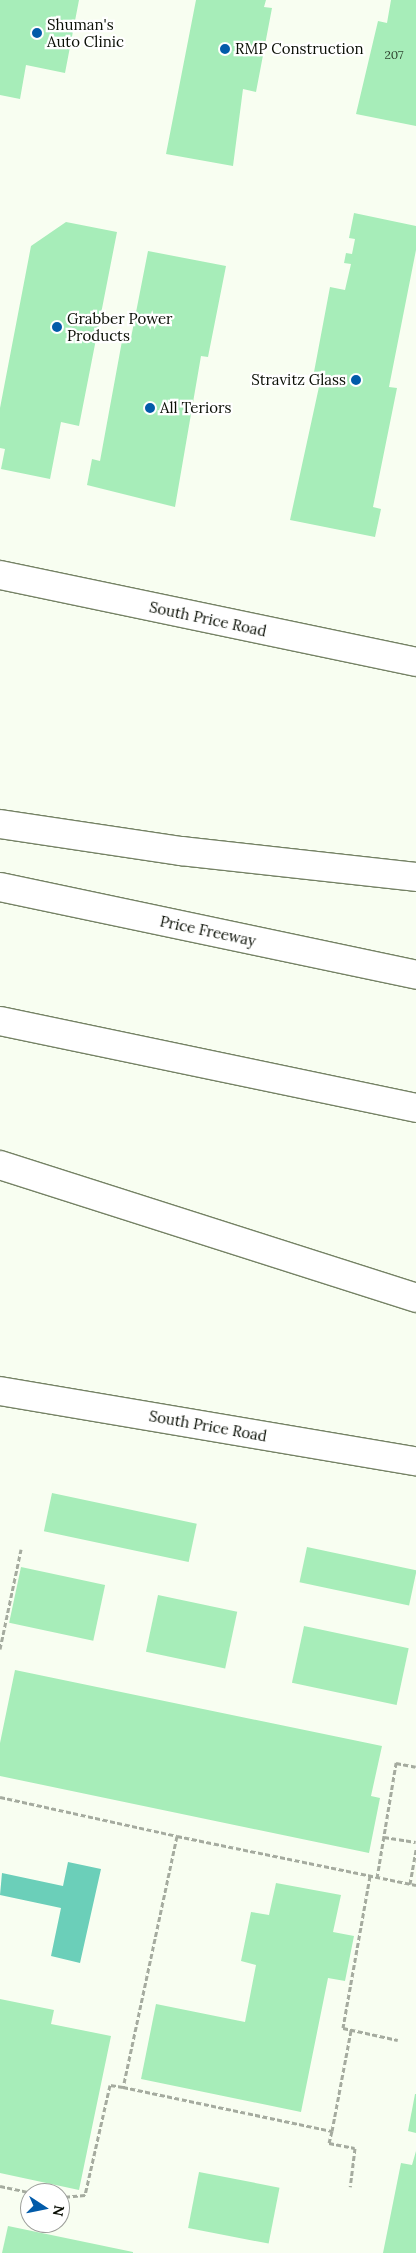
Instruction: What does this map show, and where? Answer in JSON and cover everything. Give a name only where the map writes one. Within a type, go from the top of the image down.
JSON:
[{"type":"main road","name":"South Price Road","points":[[0,575],[416,662]]},
{"type":"main road","points":[[0,824],[181,851],[416,877]]},
{"type":"main road","name":"Price Freeway","points":[[0,887],[416,975]]},
{"type":"main road","points":[[0,1021],[416,1108]]},
{"type":"main road","points":[[0,1165],[416,1298]]},
{"type":"main road","name":"South Price Road","points":[[0,1390],[416,1462]]},
{"type":"path","points":[[0,1649],[21,1549]]},
{"type":"path","points":[[377,1878],[396,1763],[416,1767]]},
{"type":"path","points":[[0,1797],[416,1886]]},
{"type":"path","points":[[123,2088],[177,1836]]},
{"type":"path","points":[[384,1836],[416,1842]]},
{"type":"path","points":[[410,1884],[416,1850]]},
{"type":"path","points":[[370,1876],[343,2028],[398,2040]]},
{"type":"path","points":[[350,2187],[356,2148],[329,2143],[351,2030]]},
{"type":"path","points":[[70,2198],[79,2199],[89,2187],[110,2085],[332,2131]]},
{"type":"path","points":[[0,2186],[20,2190]]},
{"type":"water","points":[[68,1862],[101,1869],[80,1963],[51,1956],[61,1908],[0,1895],[2,1873],[63,1886]]},
{"type":"building","name":"Shuman's Auto Clinic","points":[[0,0],[79,0],[65,73],[26,65],[20,99],[0,95]]},
{"type":"building","name":"RMP Construction","points":[[196,0],[266,0],[264,7],[272,8],[256,92],[243,89],[233,166],[166,154]]},
{"type":"building","points":[[391,0],[416,0],[416,126],[356,114],[378,21],[387,23]]},
{"type":"building","name":"Stravitz Glass","points":[[354,213],[416,226],[416,250],[389,387],[397,388],[373,507],[381,509],[375,537],[290,520],[322,373],[314,372],[330,287],[345,290],[351,264],[344,263],[346,253],[352,254],[355,239],[349,238]]},
{"type":"building","name":"Grabber Power Products","points":[[66,222],[117,232],[79,426],[61,422],[50,479],[1,469],[5,449],[0,448],[0,408],[31,246]]},
{"type":"building","name":"All Teriors","points":[[148,251],[226,266],[208,357],[201,356],[175,507],[87,485],[92,459],[100,461],[122,341],[130,343]]},
{"type":"building","points":[[52,1493],[197,1524],[189,1562],[44,1531]]},
{"type":"building","points":[[307,1547],[416,1570],[409,1605],[300,1582]]},
{"type":"building","points":[[21,1567],[105,1585],[93,1641],[9,1623]]},
{"type":"building","points":[[158,1595],[237,1612],[225,1669],[146,1652]]},
{"type":"building","points":[[304,1626],[409,1648],[397,1705],[292,1683]]},
{"type":"building","points":[[15,1670],[382,1746],[371,1796],[380,1798],[369,1853],[0,1776],[0,1743]]},
{"type":"building","points":[[276,1883],[341,1895],[333,1932],[354,1936],[345,1981],[328,1978],[301,2112],[141,2079],[156,2004],[245,2022],[256,1965],[241,1961],[251,1912],[269,1915]]},
{"type":"building","points":[[0,1999],[54,2010],[51,2024],[111,2036],[79,2190],[70,2188],[70,2183],[46,2183],[0,2173]]},
{"type":"building","points":[[416,2094],[416,2133],[408,2131]]},
{"type":"building","points":[[416,2151],[416,2253],[383,2253],[401,2163],[412,2165]]},
{"type":"building","points":[[199,2172],[279,2188],[269,2244],[188,2228]]},
{"type":"building","points":[[8,2226],[20,2228],[20,2233],[42,2233],[133,2252],[133,2253],[2,2253]]},
{"type":"place","name":"Shuman's Auto Clinic","points":[[37,33]]},
{"type":"place","name":"RMP Construction","points":[[225,49]]},
{"type":"place","name":"Grabber Power Products","points":[[57,327]]},
{"type":"place","name":"Stravitz Glass","points":[[356,380]]},
{"type":"place","name":"All Teriors","points":[[150,408]]}]
